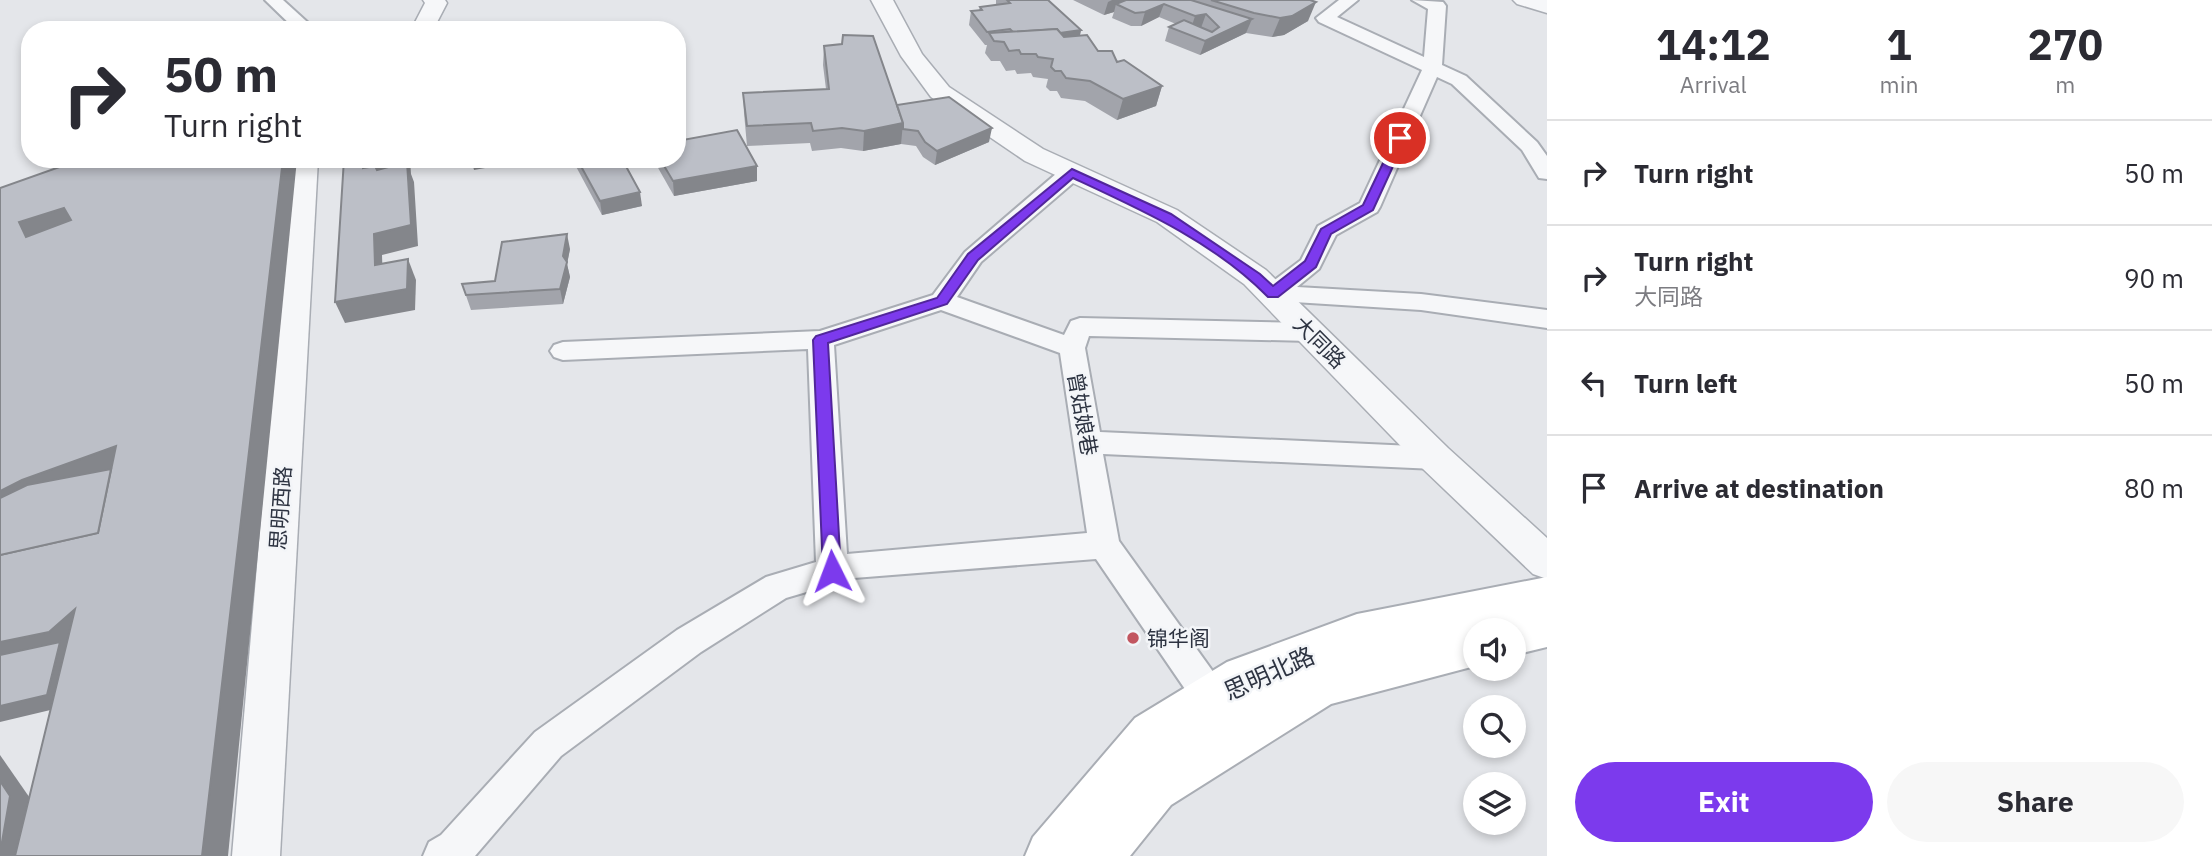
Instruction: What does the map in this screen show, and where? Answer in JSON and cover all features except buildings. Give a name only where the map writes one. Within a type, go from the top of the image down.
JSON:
[{"type":"main road","name":"思明北路","points":[[1052,856],[1152,735],[1244,678],[1357,635],[1547,596]]},
{"type":"main road","points":[[1526,632],[1547,626]]},
{"type":"main road","name":"思明北路","points":[[1095,856],[1153,788],[1320,685],[1463,648]]},
{"type":"street","points":[[273,0],[297,21]]},
{"type":"street","points":[[427,21],[436,3],[434,0]]},
{"type":"street","name":"大同路","points":[[882,0],[912,56],[940,92],[1034,155],[1167,216],[1255,277],[1435,458],[1547,562]]},
{"type":"street","points":[[1350,0],[1325,18],[1459,80],[1530,146],[1547,173]]},
{"type":"street","points":[[1273,294],[1311,264],[1326,232],[1368,207],[1432,68],[1437,6],[1420,0]]},
{"type":"street","points":[[1524,0],[1547,7]]},
{"type":"street","name":"思明西路","points":[[256,856],[303,168]]},
{"type":"street","points":[[563,351],[821,340],[942,301],[973,257],[1072,173]]},
{"type":"street","points":[[1273,294],[1421,302],[1547,319]]},
{"type":"street","points":[[942,301],[1072,348]]},
{"type":"street","name":"曾姑娘巷","points":[[1212,699],[1104,545],[1072,348],[1080,327],[1310,332]]},
{"type":"street","points":[[821,340],[832,571]]},
{"type":"street","points":[[1088,442],[1435,458]]},
{"type":"street","points":[[443,856],[455,849],[548,744],[689,640],[777,587],[854,565],[1104,545]]},
{"type":"place","name":"锦华阁","points":[[1133,638]]},
{"type":"route","points":[[832,571],[821,340],[942,301],[973,257],[1072,173],[1167,216],[1255,277],[1273,294],[1311,264],[1326,232],[1368,207],[1400,138]]}]
